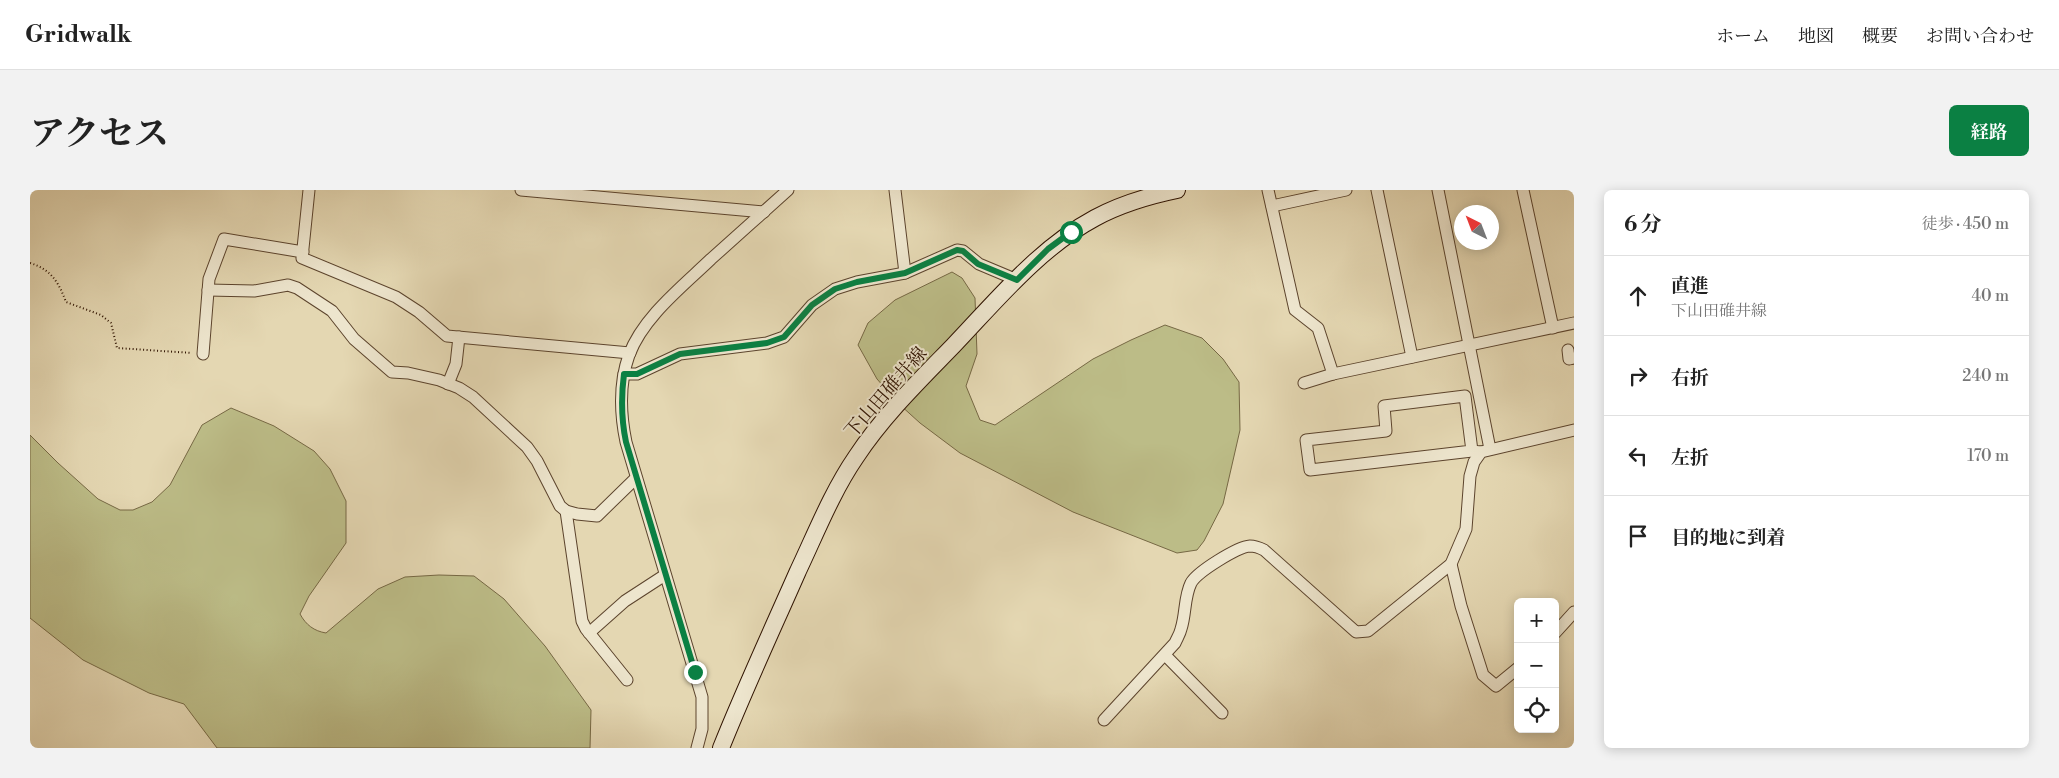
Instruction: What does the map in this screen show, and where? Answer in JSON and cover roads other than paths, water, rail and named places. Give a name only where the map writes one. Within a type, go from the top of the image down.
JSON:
[{"type":"main road","name":"下山田碓井線","points":[[722,748],[775,622],[830,501],[855,458],[875,430],[914,387],[1048,249],[1094,218],[1147,196],[1177,190]]},
{"type":"street","points":[[309,190],[302,258],[396,297],[419,312],[446,336],[630,353]]},
{"type":"street","points":[[521,190],[764,212]]},
{"type":"street","points":[[697,748],[702,729],[702,697],[636,478],[622,422],[621,398],[624,374],[630,353],[647,324],[667,300],[788,190]]},
{"type":"street","points":[[895,190],[905,273]]},
{"type":"street","points":[[1268,190],[1295,310],[1318,328],[1332,374]]},
{"type":"street","points":[[1272,206],[1346,190]]},
{"type":"street","points":[[1377,190],[1412,357]]},
{"type":"street","points":[[1104,720],[1175,643],[1181,629],[1187,596],[1192,582],[1200,573],[1248,546],[1256,546],[1264,550],[1356,632],[1368,631],[1450,564],[1466,529],[1470,476],[1474,462],[1481,451],[1468,344],[1438,190]]},
{"type":"street","points":[[1523,190],[1553,328]]},
{"type":"street","points":[[203,354],[209,279],[224,239],[303,252]]},
{"type":"street","points":[[624,374],[637,374],[680,354],[767,343],[784,337],[812,305],[835,289],[857,282],[905,273],[957,250],[963,251],[978,264],[1017,280]]},
{"type":"street","points":[[208,290],[254,291],[288,285],[297,288],[332,311],[354,339],[392,372],[408,373],[448,384],[473,397],[527,447],[537,461],[556,500],[566,511],[597,516],[636,478]]},
{"type":"street","points":[[1304,383],[1332,374],[1574,323]]},
{"type":"street","points":[[448,384],[456,364],[459,338]]},
{"type":"street","points":[[1481,451],[1465,396],[1384,406],[1386,432],[1306,440],[1310,470],[1481,451],[1574,430]]},
{"type":"street","points":[[566,511],[582,621],[589,633],[627,680]]},
{"type":"street","points":[[1450,564],[1483,675],[1496,686],[1514,671]]},
{"type":"street","points":[[589,633],[625,602],[665,576]]},
{"type":"street","points":[[1559,629],[1574,612]]},
{"type":"street","points":[[1165,655],[1222,713]]}]
